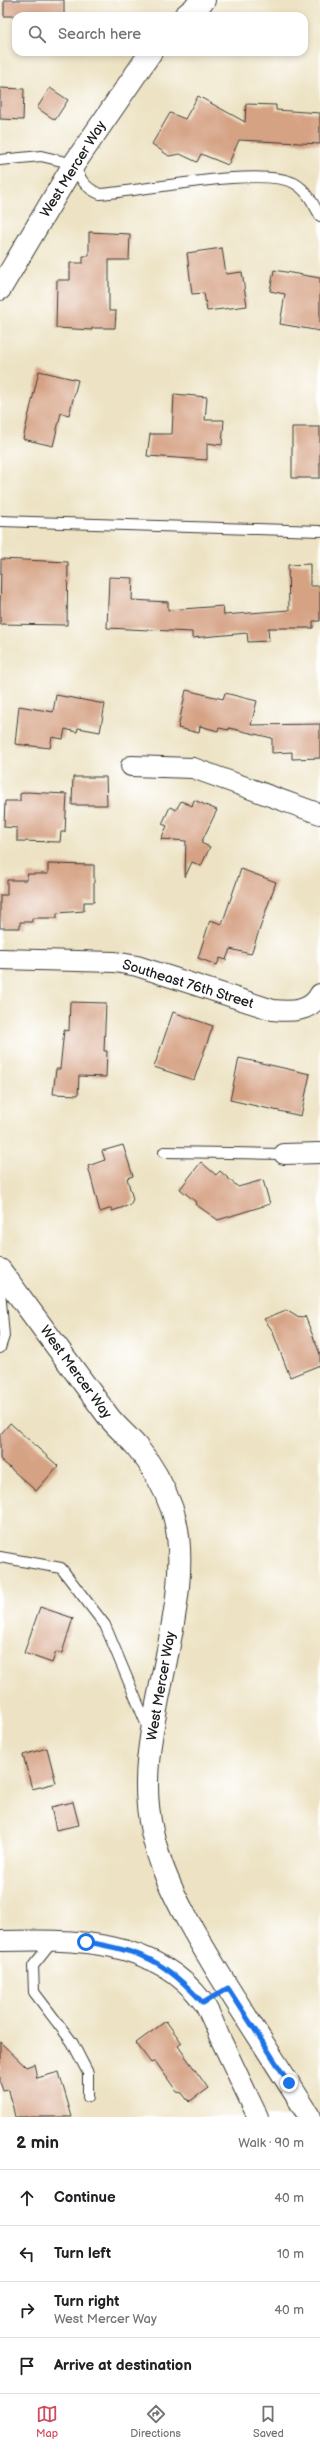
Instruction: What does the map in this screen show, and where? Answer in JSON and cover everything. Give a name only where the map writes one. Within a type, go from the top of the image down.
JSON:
[{"type":"street","points":[[190,12],[204,0]]},
{"type":"street","name":"West Mercer Way","points":[[0,289],[74,164],[148,56]]},
{"type":"street","points":[[131,766],[193,768],[320,814]]},
{"type":"street","name":"Southeast 76th Street","points":[[0,959],[115,962],[137,966],[273,1010],[289,1012],[301,1010],[316,1002],[320,994]]},
{"type":"street","points":[[284,1154],[320,1153]]},
{"type":"street","name":"West Mercer Way","points":[[0,1270],[109,1418],[138,1448],[158,1479],[172,1511],[178,1540],[178,1570],[173,1614],[152,1735],[146,1782],[150,1830],[156,1854],[170,1888],[228,1988],[310,2117]]},
{"type":"street","points":[[0,1941],[53,1940],[86,1942],[119,1948],[157,1962],[181,1979],[203,2003],[258,2117]]},
{"type":"street","points":[[203,2003],[228,1988]]},
{"type":"lane","points":[[0,160],[40,156],[74,164],[80,179],[89,190],[100,194],[258,177],[285,180],[304,190],[320,216]]},
{"type":"lane","points":[[0,521],[320,531]]},
{"type":"lane","points":[[164,1152],[284,1154]]},
{"type":"lane","points":[[0,1290],[4,1336],[0,1348]]},
{"type":"lane","points":[[0,1557],[61,1568],[105,1625],[152,1735]]},
{"type":"lane","points":[[53,1940],[33,1966],[34,1992],[72,2042],[88,2073],[88,2097]]},
{"type":"building","points":[[4,0],[64,0],[64,12],[12,12],[12,16],[4,16]]},
{"type":"building","points":[[0,88],[24,89],[23,120],[0,119]]},
{"type":"building","points":[[50,88],[68,100],[55,120],[37,108]]},
{"type":"building","points":[[198,96],[245,122],[246,104],[276,105],[276,110],[320,113],[320,144],[239,140],[228,165],[201,154],[197,162],[180,154],[169,156],[152,144],[170,113],[185,119]]},
{"type":"building","points":[[89,232],[130,234],[129,260],[109,260],[109,311],[116,311],[115,328],[92,328],[92,330],[56,328],[57,280],[70,280],[70,263],[83,263],[83,256],[89,256]]},
{"type":"building","points":[[222,248],[226,274],[242,272],[247,306],[207,311],[204,293],[192,294],[187,253]]},
{"type":"building","points":[[274,270],[320,278],[320,331],[280,324],[285,294],[270,291]]},
{"type":"building","points":[[39,371],[78,380],[69,415],[61,413],[53,446],[23,439]]},
{"type":"building","points":[[174,394],[207,397],[205,420],[224,420],[222,445],[207,443],[207,460],[147,456],[150,434],[172,434]]},
{"type":"building","points":[[292,427],[320,427],[320,478],[292,478]]},
{"type":"building","points":[[1,559],[68,562],[67,625],[0,624]]},
{"type":"building","points":[[310,564],[310,586],[320,586],[320,621],[313,621],[313,628],[268,628],[269,641],[248,642],[247,633],[192,638],[192,632],[107,628],[109,577],[133,578],[132,600],[168,602],[168,610],[223,606],[224,615],[289,610],[288,565]]},
{"type":"building","points":[[186,690],[223,699],[225,693],[257,701],[251,725],[320,724],[320,758],[292,759],[292,752],[272,753],[272,738],[229,728],[229,730],[219,728],[218,731],[200,726],[199,733],[178,728]]},
{"type":"building","points":[[56,695],[105,704],[100,732],[78,728],[77,732],[65,729],[63,739],[52,737],[50,748],[15,744],[19,706],[53,712]]},
{"type":"building","points":[[73,777],[106,777],[107,805],[72,805]]},
{"type":"building","points":[[26,792],[67,794],[65,832],[61,832],[60,842],[17,841],[17,828],[4,827],[5,801],[20,801],[20,794]]},
{"type":"building","points":[[194,800],[217,810],[201,843],[210,847],[201,866],[192,862],[185,877],[186,841],[161,839],[167,826],[162,824],[170,807],[176,810],[181,801],[192,806]]},
{"type":"building","points":[[48,864],[94,865],[94,902],[84,902],[84,911],[57,913],[57,918],[32,918],[32,922],[20,922],[20,928],[0,928],[0,895],[7,895],[7,880],[27,880],[27,874],[48,874]]},
{"type":"building","points":[[241,869],[276,882],[251,954],[230,949],[226,960],[220,958],[217,965],[198,958],[210,920],[222,924]]},
{"type":"building","points":[[70,1002],[106,1003],[104,1051],[107,1051],[106,1077],[79,1076],[78,1095],[53,1094],[56,1069],[60,1069],[64,1030],[69,1031]]},
{"type":"building","points":[[173,1012],[213,1026],[194,1080],[154,1067]]},
{"type":"building","points":[[239,1058],[310,1074],[301,1116],[230,1100]]},
{"type":"building","points":[[123,1145],[133,1176],[127,1178],[133,1199],[130,1205],[112,1211],[112,1208],[100,1212],[88,1166],[105,1160],[102,1151]]},
{"type":"building","points":[[201,1162],[216,1175],[220,1171],[238,1187],[263,1180],[270,1204],[218,1220],[195,1204],[196,1202],[180,1189]]},
{"type":"building","points":[[286,1310],[299,1318],[305,1316],[320,1354],[320,1365],[290,1377],[272,1330],[264,1319]]},
{"type":"building","points":[[10,1423],[58,1466],[36,1491],[0,1459],[0,1435]]},
{"type":"building","points":[[40,1607],[73,1618],[62,1653],[56,1652],[52,1663],[24,1653]]},
{"type":"building","points":[[47,1748],[56,1783],[32,1789],[23,1755]]},
{"type":"building","points":[[73,1802],[79,1825],[56,1830],[51,1807]]},
{"type":"building","points":[[166,2021],[182,2043],[178,2046],[208,2088],[189,2102],[182,2093],[177,2092],[155,2061],[151,2063],[136,2043]]},
{"type":"building","points":[[0,2042],[26,2067],[34,2064],[37,2078],[59,2072],[72,2117],[15,2117],[9,2090],[3,2091],[0,2082]]},
{"type":"route","points":[[86,1942],[119,1948],[157,1962],[181,1979],[203,2003],[228,1988],[289,2083]]}]
